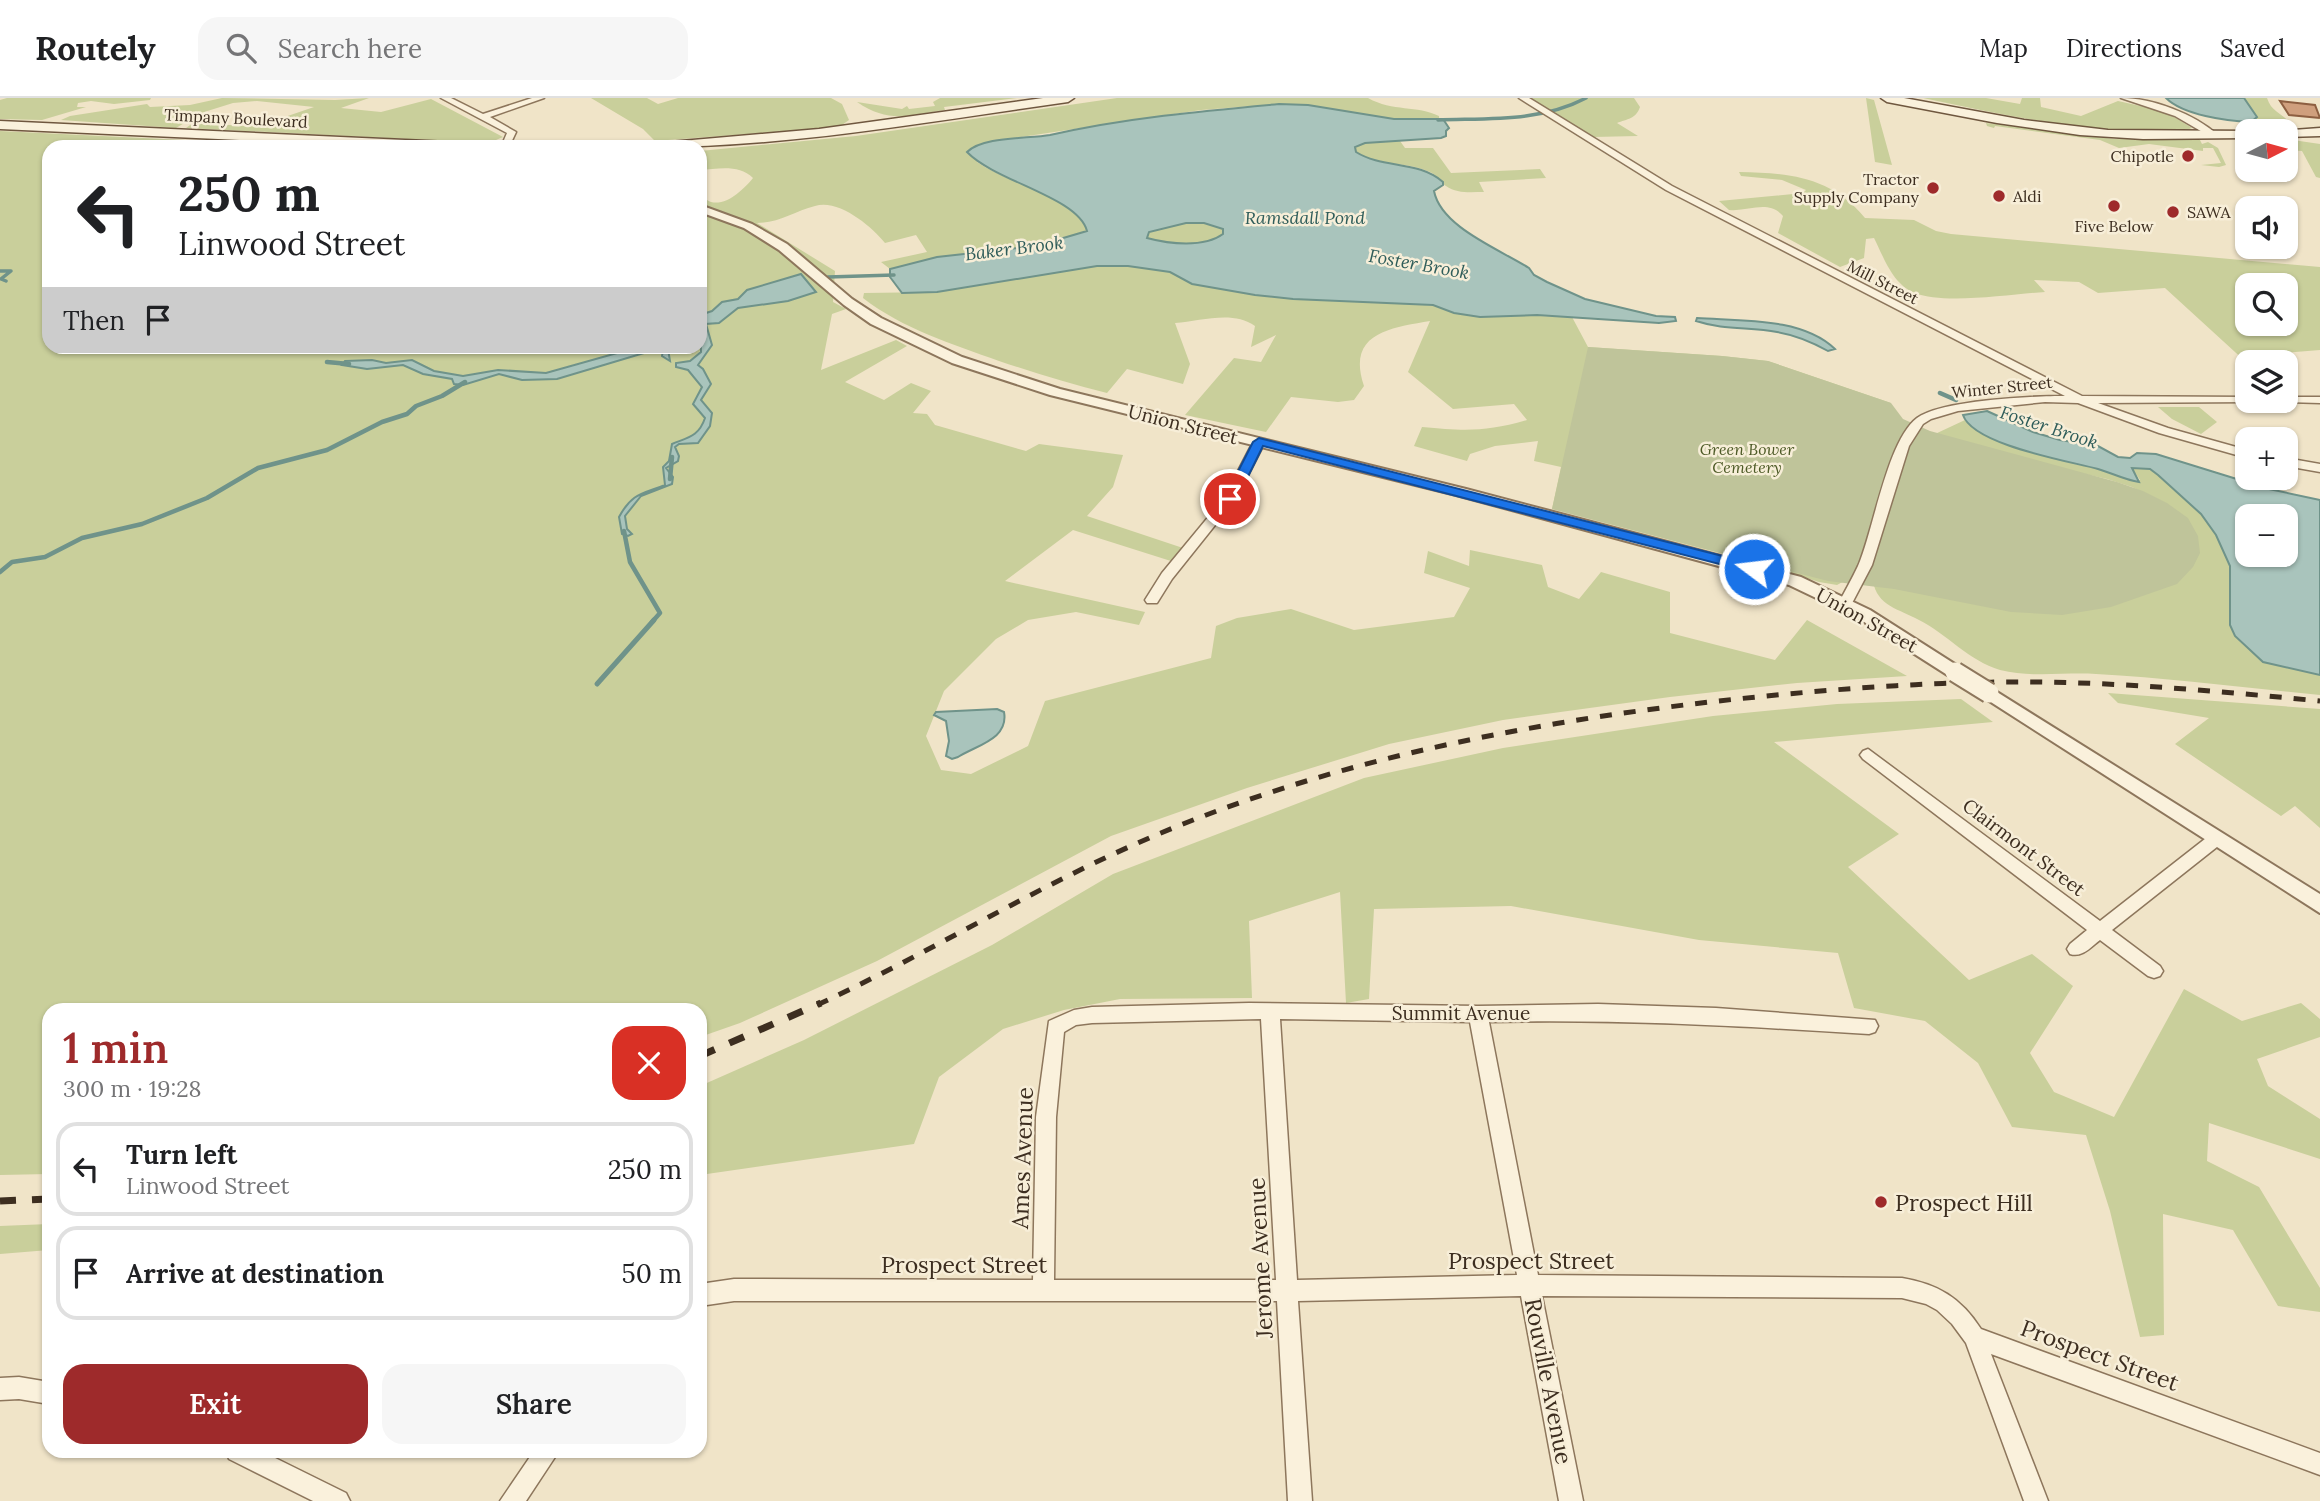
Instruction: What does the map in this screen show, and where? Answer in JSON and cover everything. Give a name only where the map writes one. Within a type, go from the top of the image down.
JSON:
[{"type":"main road","points":[[707,143],[819,133],[1068,98]]},
{"type":"main road","points":[[1887,98],[1989,119],[2077,131],[2155,136],[2235,134]]},
{"type":"main road","name":"Timpany Boulevard","points":[[0,125],[320,140]]},
{"type":"main road","points":[[2298,133],[2320,132]]},
{"type":"street","points":[[444,98],[512,132],[508,140]]},
{"type":"street","points":[[482,117],[540,98]]},
{"type":"street","name":"Mill Street","points":[[1523,98],[1709,210],[2082,400],[2126,419],[2235,451]]},
{"type":"street","points":[[2125,98],[2178,114],[2214,135]]},
{"type":"street","name":"Union Street","points":[[707,211],[748,226],[772,240],[848,302],[876,321],[957,360],[1055,392],[1795,581],[1844,604],[1955,671],[2320,905]]},
{"type":"street","name":"Winter Street","points":[[1844,604],[1865,565],[1897,461],[1908,437],[1919,422],[1957,408],[2045,399],[2235,400]]},
{"type":"street","points":[[2298,400],[2320,400]]},
{"type":"street","points":[[1152,600],[1167,576],[1230,499],[1259,442]]},
{"type":"street","points":[[2298,464],[2320,468]]},
{"type":"street","name":"Clairmont Street","points":[[1868,755],[2154,971]]},
{"type":"street","points":[[2077,949],[2216,839]]},
{"type":"street","name":"Summit Avenue","points":[[1055,1027],[1073,1018],[1092,1015],[1270,1011],[1624,1013],[1869,1026]]},
{"type":"street","name":"Jerome Avenue","points":[[1270,1011],[1300,1501]]},
{"type":"street","name":"Rouville Avenue","points":[[1478,1014],[1572,1501]]},
{"type":"street","name":"Ames Avenue","points":[[1043,1290],[1046,1117],[1055,1027]]},
{"type":"street","name":"Prospect Street","points":[[707,1294],[734,1290],[1288,1291],[1531,1285],[1902,1287],[1930,1294],[1947,1303],[1964,1320],[1974,1337],[2320,1464]]},
{"type":"street","points":[[1974,1337],[2036,1501]]},
{"type":"street","points":[[0,1389],[19,1388],[42,1393]]},
{"type":"street","points":[[251,1458],[338,1501]]},
{"type":"street","points":[[512,1501],[543,1458]]},
{"type":"green space","points":[[151,98],[114,104],[91,101],[78,103],[77,107],[86,107],[42,120],[0,119],[0,100]]},
{"type":"green space","points":[[222,98],[369,98],[341,108],[381,112],[431,99],[503,137],[496,140],[428,140],[186,128],[193,123],[264,127],[314,107],[257,101],[233,103],[201,113],[176,128],[61,120],[70,116],[147,104],[150,107],[190,105]]},
{"type":"green space","points":[[591,98],[647,98],[658,104],[678,98],[831,98],[842,104],[849,120],[842,125],[828,128],[668,140],[654,140],[643,129]]},
{"type":"green space","points":[[940,98],[1017,98],[944,107],[945,110],[900,116],[879,113],[857,102],[902,109],[907,106],[909,109],[935,106],[933,102]]},
{"type":"green space","points":[[1117,98],[1368,98],[1387,105],[1439,116],[1439,120],[1394,119],[1308,105],[1279,104],[1201,110],[994,141],[977,162],[1056,201],[1081,220],[1087,231],[1036,246],[937,257],[890,269],[881,262],[927,252],[916,235],[885,243],[854,216],[834,206],[824,205],[773,221],[757,223],[835,271],[833,302],[846,309],[832,314],[821,370],[896,340],[907,346],[845,382],[884,400],[911,383],[931,391],[913,413],[927,414],[935,425],[1026,451],[1039,444],[1123,455],[1113,487],[1087,516],[1183,548],[1174,562],[1073,530],[1005,581],[1145,612],[1139,625],[1076,612],[1028,620],[996,639],[944,691],[926,736],[941,770],[971,774],[1028,746],[1045,701],[1211,658],[1216,626],[1237,618],[1291,609],[1354,630],[1454,617],[1470,588],[1424,573],[1428,551],[1469,566],[1470,550],[1542,565],[1548,587],[1579,599],[1601,572],[1670,592],[1670,633],[1775,660],[1807,620],[1907,676],[1797,683],[1670,697],[1503,720],[1389,744],[1247,788],[1111,836],[877,961],[740,1023],[707,1035],[707,1003],[42,1003],[42,1174],[0,1175],[0,131],[186,140],[42,140],[42,354],[707,354],[707,200],[717,203],[729,199],[753,178],[735,169],[707,169],[707,150],[856,136]]},
{"type":"green space","points":[[1530,98],[1634,98],[1640,107],[1636,114],[1617,123],[1638,136],[1593,137]]},
{"type":"green space","points":[[1866,98],[1874,100],[1892,165],[1875,162]]},
{"type":"green space","points":[[1923,98],[1986,98],[2020,104],[2022,98],[2040,98],[2041,107],[2081,116],[2118,101],[2154,109],[2192,128],[2183,131],[2125,130],[2067,125]]},
{"type":"green space","points":[[2244,98],[2267,98],[2272,107],[2287,119],[2254,119],[2253,110]]},
{"type":"green space","points":[[1986,123],[2114,139],[2200,140],[2202,144],[2208,142],[2218,148],[2226,165],[2201,165],[2221,163],[2213,148],[2203,148],[2203,151],[2149,144],[2119,148],[2100,140],[1994,128]]},
{"type":"green space","points":[[1400,141],[1405,148],[1433,148],[1451,173],[1540,169],[1546,178],[1479,182],[1484,192],[1459,191],[1450,189],[1430,172],[1365,157],[1356,152],[1355,147],[1365,142]]},
{"type":"green space","points":[[2298,141],[2320,144],[2320,178],[2316,177],[2302,151],[2298,151]]},
{"type":"green space","points":[[1739,172],[1775,174],[1808,180],[1838,194],[1865,218],[1914,220],[1936,231],[1951,234],[2320,267],[2320,350],[2235,352],[2165,288],[2098,293],[2079,282],[2034,280],[2045,292],[1960,298],[1915,293],[1895,277],[1874,238],[1866,239],[1864,258],[1840,267],[1778,233],[1783,216],[1777,211],[1765,207],[1729,210],[1719,201],[1803,193],[1806,190],[1782,180],[1741,176]]},
{"type":"green space","points":[[1186,223],[1204,223],[1223,229],[1223,234],[1196,243],[1175,243],[1147,238],[1149,232]]},
{"type":"green space","points":[[1097,266],[1128,266],[1170,272],[1192,284],[1293,299],[1408,303],[1509,315],[1572,317],[1588,347],[1768,361],[1891,403],[1848,579],[1837,585],[1819,582],[1769,566],[1552,509],[1561,467],[1534,461],[1538,441],[1495,446],[1470,454],[1467,461],[1414,446],[1422,427],[1475,430],[1527,420],[1514,404],[1453,409],[1408,372],[1430,321],[1387,331],[1366,344],[1361,354],[1360,368],[1364,386],[1354,400],[1338,402],[1291,397],[1266,432],[1185,415],[1234,358],[1261,362],[1276,335],[1251,347],[1255,326],[1237,318],[1175,323],[1190,364],[1183,384],[1127,369],[1107,393],[1026,370],[946,342],[895,319],[863,298],[864,293],[937,292]]},
{"type":"green space","name":"Green Bower Cemetery","points":[[1588,347],[1768,361],[1891,403],[1903,419],[1930,431],[2143,491],[2188,518],[2198,536],[2200,553],[2193,567],[2177,584],[2111,607],[2062,615],[2011,612],[1894,589],[1828,581],[1552,509]]},
{"type":"green space","points":[[2158,407],[2199,407],[2217,422],[2201,434],[2172,419]]},
{"type":"green space","points":[[1965,420],[1977,429],[2127,479],[2140,480],[2132,468],[2151,469],[2201,514],[2216,535],[2230,566],[2229,614],[2263,662],[2320,675],[2320,695],[2124,676],[2024,674],[2000,670],[1978,660],[1929,626],[1884,601],[1875,589],[1873,581],[2148,495],[2107,479],[1950,443],[1935,434]]},
{"type":"green space","points":[[2108,693],[2320,709],[2320,828],[2295,806],[2281,816],[2175,744],[2209,718],[2118,703]]},
{"type":"green space","points":[[1961,699],[1993,722],[1774,742],[1899,834],[1848,867],[1969,980],[2032,954],[2073,986],[2030,1053],[2054,1092],[2114,1117],[2184,989],[2242,1021],[2301,1003],[2320,1019],[2320,1037],[2257,1059],[2268,1086],[2320,1119],[2320,1159],[2209,1123],[2207,1161],[2259,1187],[2320,1288],[2320,1312],[2278,1306],[2233,1230],[2163,1214],[2164,1335],[2140,1337],[2110,1211],[2086,1135],[2012,1127],[1978,1063],[1925,1021],[1854,1008],[1838,953],[1699,940],[1511,906],[1374,909],[1369,999],[1346,1003],[1340,892],[1249,921],[1252,998],[1120,999],[1064,1010],[1003,1029],[939,1077],[914,1144],[707,1174],[707,1083],[804,1040],[992,945],[1113,874],[1364,778],[1503,748],[1713,716],[1837,704]]},
{"type":"green space","points":[[42,1224],[42,1251],[0,1254],[0,1226]]},
{"type":"water","points":[[2166,98],[2244,98],[2257,117],[2230,120],[2194,113]]},
{"type":"water","name":"Ramsdall Pond","points":[[1279,104],[1308,105],[1394,119],[1443,119],[1449,128],[1446,136],[1441,138],[1365,143],[1355,147],[1356,152],[1377,161],[1412,167],[1433,175],[1443,182],[1443,185],[1434,191],[1448,216],[1473,236],[1529,268],[1534,275],[1547,282],[1585,299],[1656,316],[1675,317],[1676,321],[1659,323],[1537,315],[1480,317],[1454,313],[1433,305],[1293,299],[1192,284],[1170,272],[1128,266],[1097,266],[937,292],[902,293],[890,277],[890,269],[937,257],[1036,246],[1087,231],[1080,219],[1069,209],[980,163],[967,152],[974,147],[994,141],[1050,135],[1135,120]],"holes":[[[1186,223],[1204,223],[1223,229],[1223,234],[1196,243],[1165,242],[1147,238],[1149,232]]]},
{"type":"water","points":[[801,274],[816,292],[788,301],[738,308],[719,323],[707,324],[707,313],[722,302],[738,299],[747,290]]},
{"type":"water","points":[[1697,318],[1788,326],[1806,331],[1835,349],[1828,351],[1784,333],[1716,326],[1696,321]]},
{"type":"water","points":[[707,328],[712,345],[707,352]]},
{"type":"water","points":[[614,354],[641,354],[557,379],[522,380],[499,374],[463,385],[454,384],[452,379],[423,374],[403,365],[367,369],[342,365],[345,361],[372,360],[386,363],[412,360],[434,371],[463,376],[498,370],[546,373]]},
{"type":"water","points":[[669,354],[670,361],[662,356]]},
{"type":"water","points":[[699,354],[706,354],[698,365],[711,384],[701,400],[712,413],[710,426],[698,443],[679,444],[675,447],[678,461],[666,468],[673,477],[672,484],[641,496],[625,516],[627,529],[632,534],[622,534],[619,517],[628,503],[638,495],[665,485],[663,467],[669,461],[672,444],[696,432],[703,424],[705,418],[693,404],[702,387],[688,370],[676,367],[676,363],[690,361]]},
{"type":"water","points":[[1987,411],[2033,432],[2060,440],[2098,446],[2118,457],[2130,458],[2137,453],[2156,454],[2235,478],[2235,490],[2274,490],[2320,500],[2320,675],[2263,662],[2235,636],[2230,625],[2230,566],[2216,535],[2201,514],[2150,469],[2132,468],[2139,482],[2129,480],[2002,443],[1970,426],[1963,415]]},
{"type":"water","points":[[997,709],[1004,712],[1004,721],[997,735],[958,757],[952,759],[946,756],[949,741],[946,721],[934,715],[936,712]]},
{"type":"building","points":[[2280,101],[2315,105],[2320,118],[2289,115]]},
{"type":"waterway","name":"Foster Brook","points":[[1438,120],[1533,115],[1569,106],[1586,98]]},
{"type":"waterway","name":"Baker Brook","points":[[0,271],[11,271],[1,279],[6,281]]},
{"type":"waterway","name":"Baker Brook","points":[[828,277],[894,275]]},
{"type":"waterway","name":"Baker Brook","points":[[327,362],[349,364]]},
{"type":"waterway","points":[[0,572],[12,562],[45,557],[82,538],[142,524],[207,498],[258,468],[327,450],[382,422],[407,414],[416,406],[442,396],[465,382]]},
{"type":"waterway","name":"Foster Brook","points":[[1940,393],[1956,400]]},
{"type":"waterway","points":[[670,479],[672,457]]},
{"type":"waterway","points":[[624,531],[630,562],[660,613],[652,622]]},
{"type":"waterway","points":[[597,684],[654,620]]},
{"type":"railway","points":[[817,1005],[1090,865],[1183,824],[1246,800],[1376,761],[1508,732],[1709,702],[1832,690],[1956,683],[2108,684],[2320,701]]},
{"type":"railway","points":[[707,1053],[821,1003]]},
{"type":"railway","points":[[0,1201],[42,1199]]},
{"type":"place","name":"Chipotle","points":[[2188,156]]},
{"type":"place","name":"Tractor Supply Company","points":[[1933,188]]},
{"type":"place","name":"Aldi","points":[[1999,196]]},
{"type":"place","name":"Five Below","points":[[2114,206]]},
{"type":"place","name":"SAWA","points":[[2173,212]]},
{"type":"place","name":"Prospect Hill","points":[[1881,1202]]},
{"type":"route","points":[[1230,499],[1259,442],[1754,569]]}]
